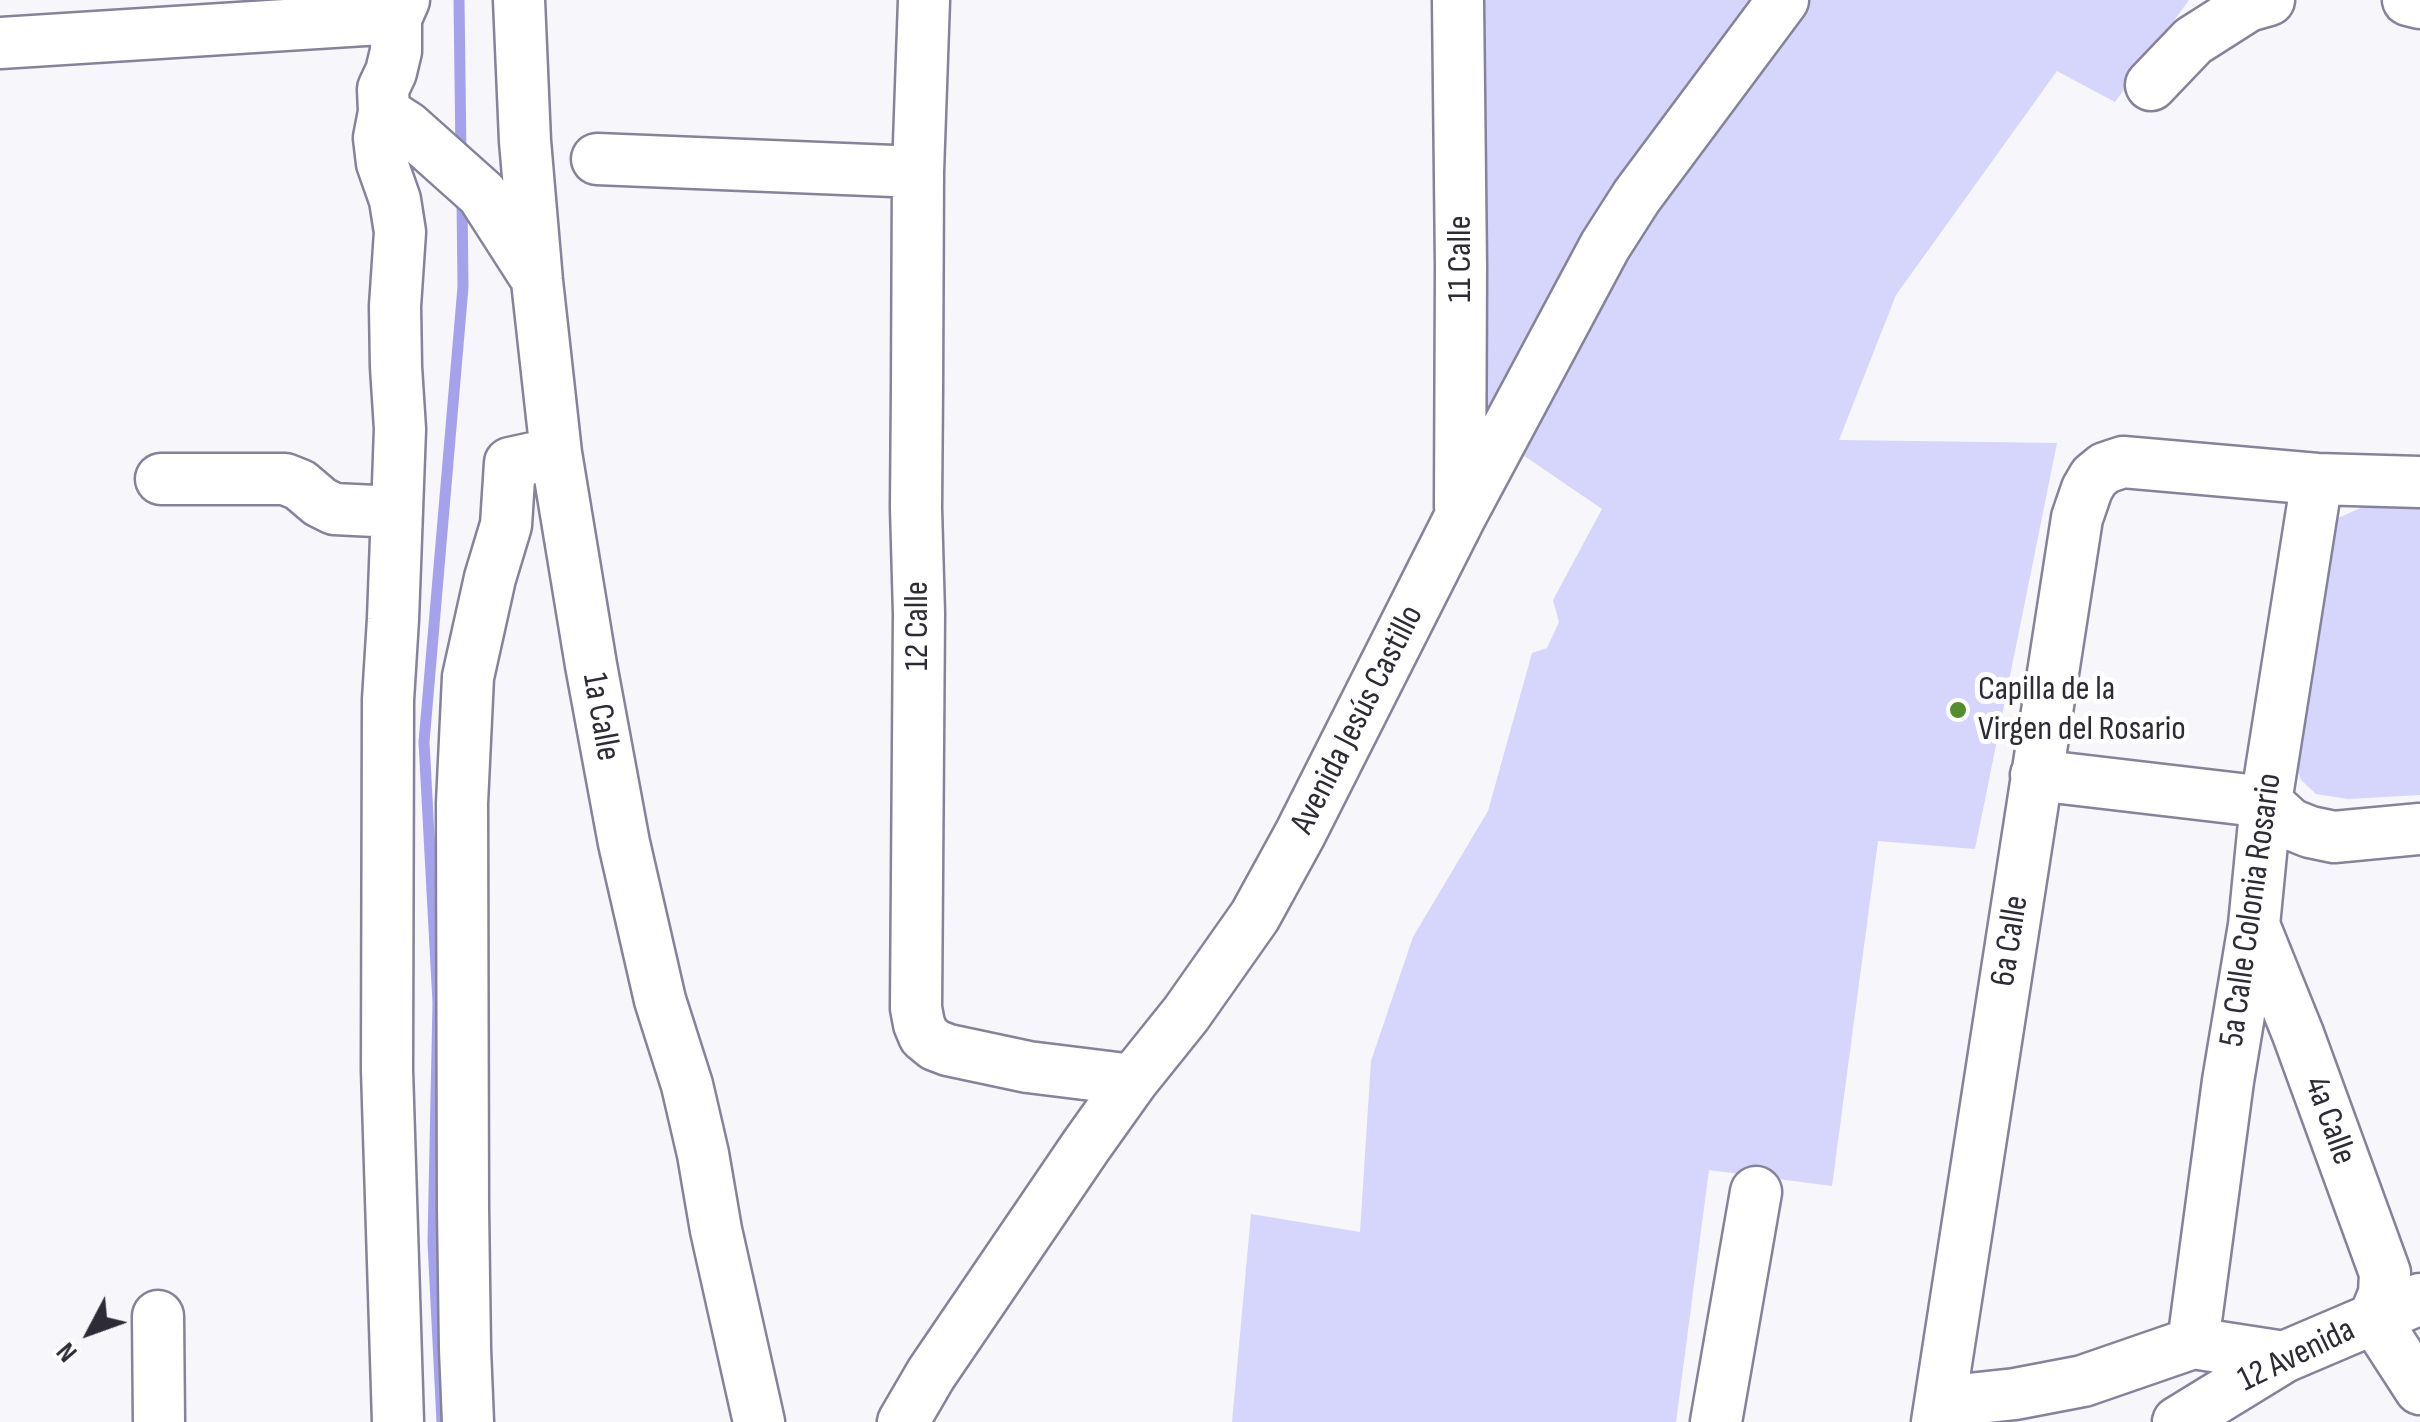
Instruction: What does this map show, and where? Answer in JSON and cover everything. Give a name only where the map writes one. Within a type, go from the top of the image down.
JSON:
[{"type":"street","name":"1a Calle","points":[[519,0],[525,141],[556,453],[603,737],[660,1000],[688,1085],[759,1422]]},
{"type":"street","name":"12 Calle","points":[[924,0],[918,172],[916,508],[919,1024],[924,1036],[948,1050],[1028,1068],[1133,1080]]},
{"type":"street","name":"11 Calle","points":[[1458,0],[1460,517]]},
{"type":"street","name":"Avenida Jesús Castillo","points":[[903,1422],[1133,1080],[1186,1014],[1255,916],[1279,876],[1460,517],[1605,246],[1637,196],[1783,0]]},
{"type":"street","points":[[2152,85],[2193,41],[2248,6],[2269,0]]},
{"type":"street","points":[[2408,0],[2420,3]]},
{"type":"street","points":[[0,43],[400,9],[396,51],[383,90],[396,119],[482,194],[537,281]]},
{"type":"street","points":[[396,119],[379,138],[400,232],[395,306],[400,429],[388,700],[387,1070],[398,1422]]},
{"type":"street","points":[[597,158],[918,172]]},
{"type":"street","points":[[468,1422],[462,804],[468,677],[506,525],[510,463],[556,453]]},
{"type":"street","name":"6a Calle","points":[[1939,1412],[2076,518],[2086,488],[2112,464],[2136,462],[2317,479]]},
{"type":"street","points":[[161,479],[285,479],[334,509],[396,512]]},
{"type":"street","points":[[2317,479],[2420,482]]},
{"type":"street","name":"5a Calle Colonia Rosario","points":[[2193,1342],[2228,1081],[2254,925],[2266,802],[2317,479]]},
{"type":"street","points":[[2036,775],[2266,802],[2290,824],[2334,837],[2420,829]]},
{"type":"street","name":"4a Calle","points":[[2254,925],[2385,1273],[2384,1294],[2374,1318]]},
{"type":"street","points":[[1716,1422],[1756,1192]]},
{"type":"street","name":"12 Avenida","points":[[2178,1422],[2284,1356],[2420,1299]]},
{"type":"street","points":[[158,1316],[160,1422]]},
{"type":"street","points":[[2374,1318],[2420,1389]]},
{"type":"street","points":[[1939,1412],[2083,1381],[2193,1342],[2284,1356]]},
{"type":"shaded area","points":[[1473,0],[2189,0],[2115,102],[2057,71],[1896,295],[1839,440],[2057,443],[1975,849],[1878,841],[1832,1186],[1709,1170],[1676,1422],[1232,1422],[1251,1214],[1360,1232],[1371,1061],[1413,937],[1488,811],[1532,653],[1547,648],[1559,622],[1553,600],[1602,509],[1479,425]]},
{"type":"shaded area","points":[[2420,500],[2420,795],[2348,799],[2316,794],[2301,780],[2295,761],[2323,536],[2338,518],[2374,502]]},
{"type":"waterway","points":[[459,0],[461,155]]},
{"type":"waterway","points":[[442,1422],[433,1242],[438,1003],[424,742],[463,287],[462,199]]},
{"type":"place","name":"Capilla de la Virgen del Rosario","points":[[1958,710]]}]
